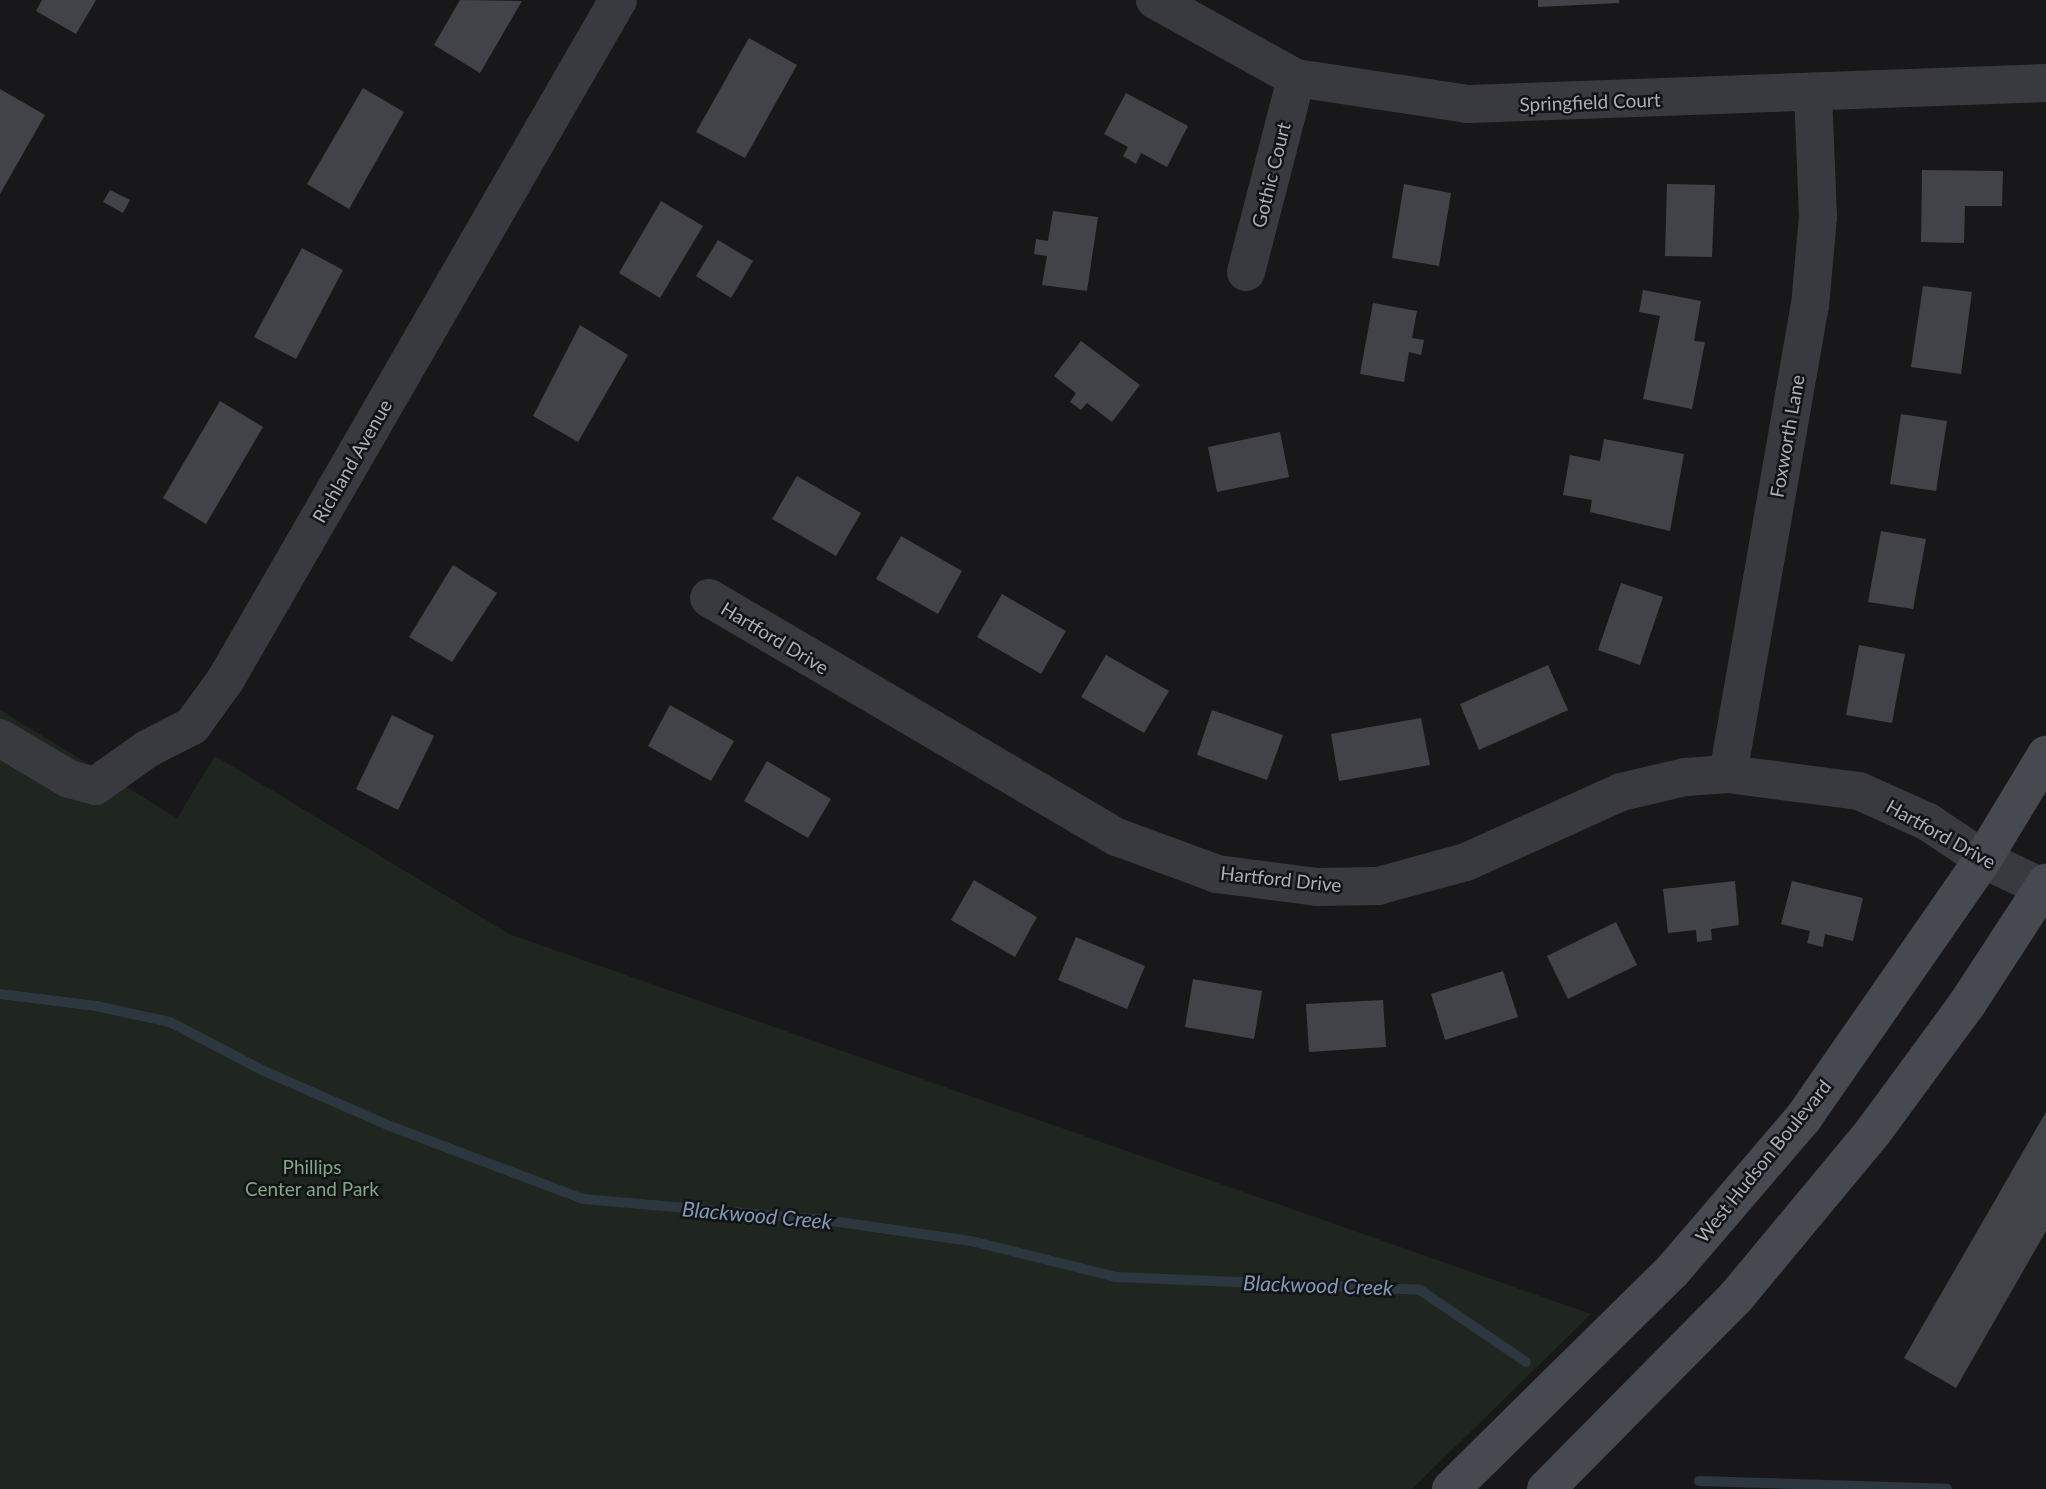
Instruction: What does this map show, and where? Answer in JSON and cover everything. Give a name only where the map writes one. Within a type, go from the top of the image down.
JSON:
[{"type":"main road","name":"West Hudson Boulevard","points":[[1451,1489],[1673,1270],[1804,1117],[1983,859],[2046,755]]},
{"type":"main road","points":[[1546,1489],[1736,1297],[1873,1132],[1967,1004],[2045,886]]},
{"type":"street","name":"Richland Avenue","points":[[0,738],[69,779],[95,786],[147,748],[192,726],[226,679],[618,0]]},
{"type":"street","name":"Springfield Court","points":[[1155,0],[1296,78],[1503,105],[1813,95],[2046,83]]},
{"type":"street","name":"Gothic Court","points":[[1246,272],[1296,78]]},
{"type":"street","name":"Foxworth Lane","points":[[1728,774],[1810,306],[1818,217],[1813,95]]},
{"type":"street","name":"Hartford Drive","points":[[709,598],[1117,837],[1146,851],[1241,878],[1317,887],[1388,884],[1466,862],[1621,792],[1685,777],[1728,774],[1859,791],[1928,822],[1983,859],[2045,886]]},
{"type":"green space","name":"Phillips Center and Park","points":[[0,710],[177,818],[215,756],[509,934],[1591,1314],[1412,1489],[0,1489]]},
{"type":"building","points":[[42,0],[96,0],[76,34],[36,11]]},
{"type":"building","points":[[460,0],[522,1],[480,73],[434,45]]},
{"type":"building","points":[[1538,0],[1619,0],[1619,3],[1538,7]]},
{"type":"building","points":[[749,38],[797,65],[745,158],[696,132]]},
{"type":"building","points":[[363,88],[404,112],[349,209],[307,184]]},
{"type":"building","points":[[0,89],[45,115],[0,194]]},
{"type":"building","points":[[1126,93],[1188,126],[1167,167],[1141,153],[1136,164],[1123,156],[1128,147],[1104,134]]},
{"type":"building","points":[[1922,170],[2003,171],[2002,206],[1965,206],[1964,243],[1921,242]]},
{"type":"building","points":[[1404,184],[1451,193],[1439,266],[1392,258]]},
{"type":"building","points":[[1667,184],[1715,185],[1712,257],[1665,256]]},
{"type":"building","points":[[110,190],[130,200],[123,213],[103,202]]},
{"type":"building","points":[[661,201],[703,226],[660,298],[619,273]]},
{"type":"building","points":[[1053,211],[1098,217],[1087,291],[1042,285],[1047,256],[1034,254],[1036,239],[1048,241]]},
{"type":"building","points":[[718,240],[753,261],[731,298],[696,276]]},
{"type":"building","points":[[302,248],[343,270],[296,359],[254,337]]},
{"type":"building","points":[[1923,286],[1972,292],[1961,374],[1911,367]]},
{"type":"building","points":[[1643,290],[1701,301],[1694,341],[1705,342],[1692,409],[1643,399],[1660,316],[1639,312]]},
{"type":"building","points":[[1373,303],[1417,311],[1412,338],[1424,340],[1421,355],[1409,352],[1404,382],[1360,374]]},
{"type":"building","points":[[580,325],[628,355],[578,442],[533,416]]},
{"type":"building","points":[[1081,341],[1140,385],[1112,422],[1087,403],[1081,410],[1070,402],[1076,393],[1054,376]]},
{"type":"building","points":[[220,401],[263,427],[206,524],[163,498]]},
{"type":"building","points":[[1901,414],[1947,421],[1936,491],[1890,484]]},
{"type":"building","points":[[1280,432],[1289,477],[1217,492],[1208,447]]},
{"type":"building","points":[[1604,439],[1684,454],[1670,531],[1590,512],[1592,500],[1563,495],[1570,455],[1600,461]]},
{"type":"building","points":[[797,476],[861,513],[836,556],[772,519]]},
{"type":"building","points":[[1881,531],[1926,539],[1913,609],[1868,602]]},
{"type":"building","points":[[901,536],[962,571],[938,614],[876,579]]},
{"type":"building","points":[[453,565],[497,593],[452,662],[409,637]]},
{"type":"building","points":[[1621,583],[1663,597],[1640,665],[1598,650]]},
{"type":"building","points":[[1002,594],[1066,631],[1041,674],[977,637]]},
{"type":"building","points":[[1859,645],[1905,654],[1892,723],[1846,715]]},
{"type":"building","points":[[1106,655],[1169,691],[1144,733],[1081,697]]},
{"type":"building","points":[[1548,665],[1568,710],[1479,750],[1460,704]]},
{"type":"building","points":[[670,705],[734,741],[711,781],[648,746]]},
{"type":"building","points":[[1212,710],[1283,735],[1267,780],[1197,755]]},
{"type":"building","points":[[392,715],[434,736],[398,810],[356,789]]},
{"type":"building","points":[[1421,718],[1430,765],[1339,781],[1331,734]]},
{"type":"building","points":[[767,761],[831,799],[808,838],[744,801]]},
{"type":"building","points":[[974,880],[1037,917],[1015,957],[951,920]]},
{"type":"building","points":[[1735,881],[1739,925],[1711,929],[1712,940],[1697,942],[1696,930],[1668,933],[1663,889]]},
{"type":"building","points":[[1792,881],[1863,898],[1853,941],[1825,934],[1823,947],[1807,943],[1810,931],[1781,924]]},
{"type":"building","points":[[1616,922],[1637,965],[1568,999],[1547,956]]},
{"type":"building","points":[[1076,937],[1145,966],[1127,1009],[1058,980]]},
{"type":"building","points":[[1503,971],[1518,1017],[1445,1040],[1431,994]]},
{"type":"building","points":[[1193,979],[1262,991],[1254,1039],[1185,1027]]},
{"type":"building","points":[[1383,1000],[1386,1047],[1309,1052],[1306,1004]]},
{"type":"building","points":[[2046,1112],[2046,1231],[1956,1388],[1904,1358]]},
{"type":"waterway","name":"Blackwood Creek","points":[[0,994],[96,1006],[170,1022],[264,1071],[390,1126],[583,1199],[832,1221],[971,1241],[1116,1277],[1420,1290],[1526,1362]]},
{"type":"waterway","name":"Blackwood Creek","points":[[1699,1481],[1947,1489]]}]
